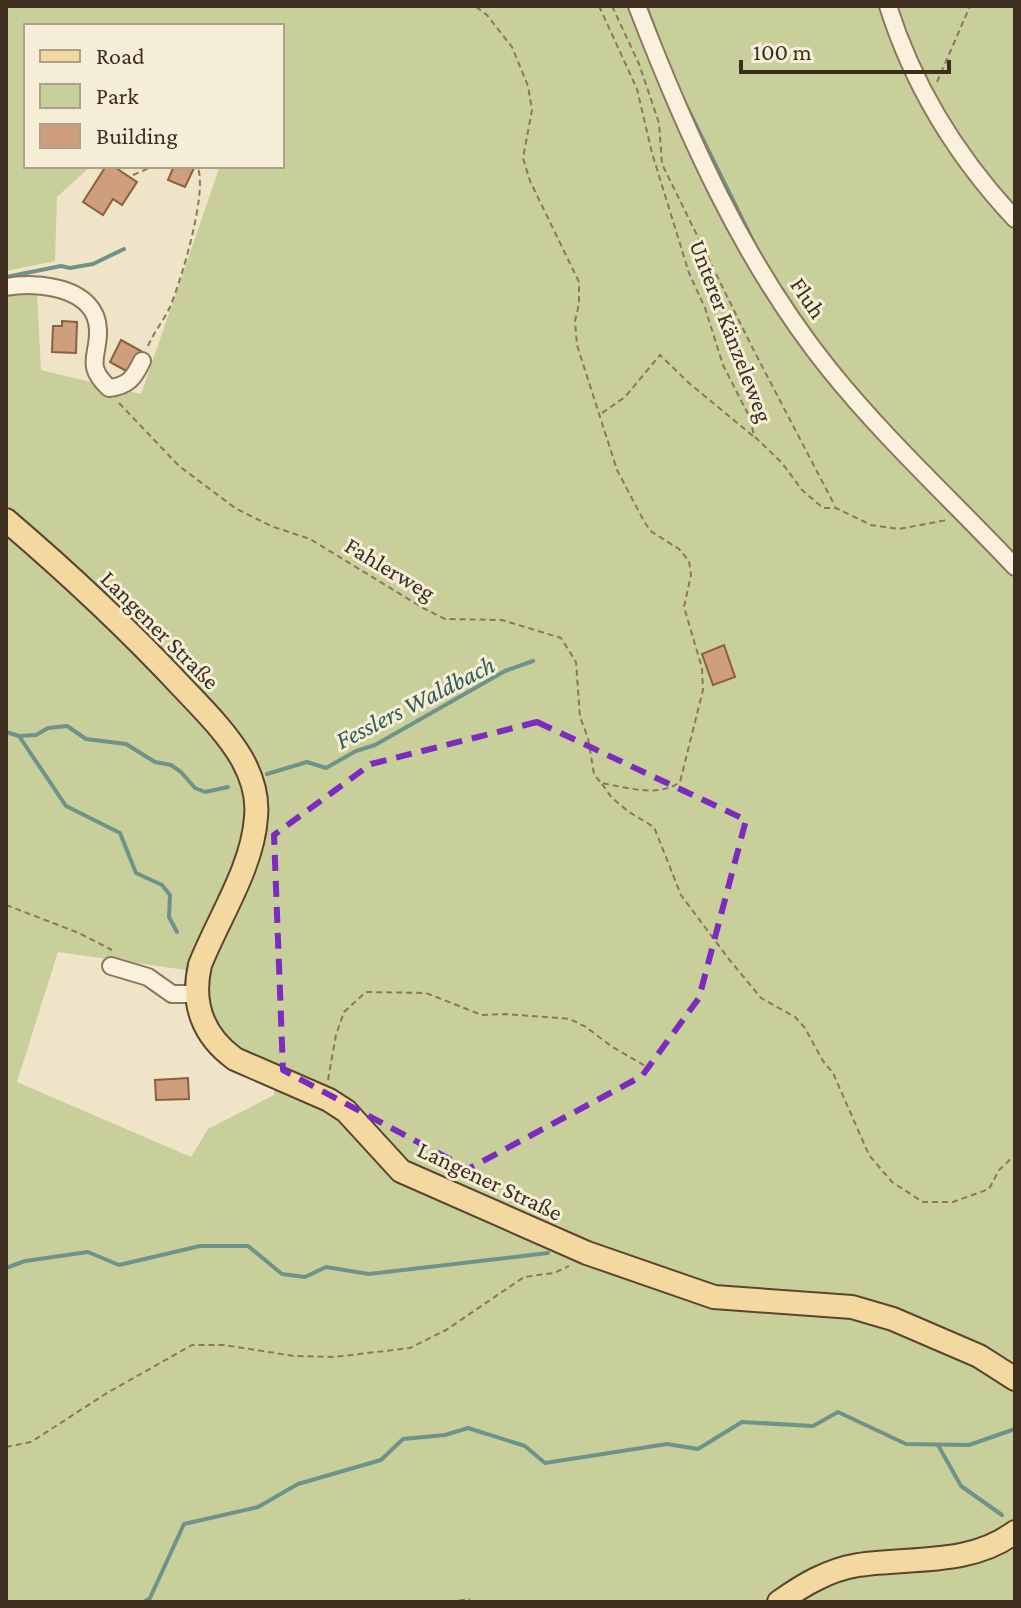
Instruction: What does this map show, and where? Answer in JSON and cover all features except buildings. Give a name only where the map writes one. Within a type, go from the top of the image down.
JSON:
[{"type":"main road","name":"Langener Straße","points":[[6,520],[80,585],[175,680],[231,743],[250,775],[257,814],[254,836],[200,965],[196,994],[203,1024],[224,1051],[249,1066],[317,1093],[346,1111],[401,1171],[592,1255],[714,1297],[852,1307],[893,1319],[979,1356],[1015,1379]]},
{"type":"main road","points":[[779,1602],[798,1588],[835,1571],[855,1566],[969,1554],[992,1547],[1015,1532]]},
{"type":"street","name":"Fluh","points":[[637,6],[705,166],[780,302],[864,411],[1015,567]]},
{"type":"street","points":[[888,6],[899,41],[926,98],[953,144],[983,185],[1015,219]]},
{"type":"street","points":[[6,287],[46,285],[83,300],[98,323],[94,352],[96,372],[109,388],[131,381],[142,361]]},
{"type":"street","points":[[116,961],[148,977],[172,994],[196,994]]},
{"type":"path","points":[[475,6],[487,15],[512,47],[530,95],[531,125],[523,158],[530,181],[579,282],[575,331],[617,470],[637,512],[652,532],[679,549],[689,561],[691,575],[684,607],[702,668],[703,690],[680,782],[658,790],[601,783]]},
{"type":"path","name":"Unterer Känzeleweg","points":[[599,6],[637,89],[652,153],[689,273],[705,308],[723,365],[750,418],[754,436],[782,463],[802,490],[823,508],[836,508],[871,525],[899,529],[941,522],[962,512]]},
{"type":"path","points":[[612,6],[639,64],[659,123],[662,164],[836,508]]},
{"type":"path","points":[[926,98],[944,67],[970,6]]},
{"type":"path","points":[[133,175],[149,168]]},
{"type":"path","points":[[142,361],[169,309],[195,224],[202,184],[198,168]]},
{"type":"path","points":[[600,415],[625,397],[660,355],[754,436]]},
{"type":"path","name":"Fahlerweg","points":[[113,397],[179,466],[253,518],[310,539],[445,619],[502,620],[561,638],[576,662],[580,717],[588,738],[594,774],[601,783]]},
{"type":"path","points":[[601,783],[612,798],[654,827],[681,895],[761,998],[795,1017],[833,1073],[869,1155],[892,1182],[923,1202],[953,1202],[984,1193],[999,1170],[1015,1155]]},
{"type":"path","points":[[6,905],[79,933],[116,961]]},
{"type":"path","points":[[317,1093],[328,1081],[336,1035],[344,1012],[366,992],[426,993],[482,1015],[570,1019],[649,1068]]},
{"type":"path","points":[[6,1447],[31,1442],[107,1393],[192,1345],[224,1345],[294,1356],[334,1357],[410,1348],[446,1330],[524,1277],[554,1273],[592,1255]]},
{"type":"path","points":[[449,1602],[470,1599]]},
{"type":"highlighted area","points":[[537,722],[746,820],[699,998],[642,1076],[468,1169],[283,1070],[274,835],[371,764]]},
{"type":"green space","points":[[6,6],[1015,6],[1015,1602],[6,1602],[6,295],[37,292],[41,370],[141,394],[219,168],[284,168],[284,24],[24,24],[24,168],[89,168],[57,197],[55,261],[6,271]],"holes":[[[58,952],[207,973],[210,1009],[222,1033],[243,1050],[275,1067],[274,1095],[208,1129],[191,1157],[17,1082]]]},
{"type":"waterway","points":[[646,6],[662,49]]},
{"type":"waterway","points":[[684,101],[756,247]]},
{"type":"waterway","points":[[6,277],[61,266],[70,268],[93,264],[124,249]]},
{"type":"waterway","name":"Fesslers Waldbach","points":[[267,774],[307,762],[326,768],[356,751],[375,745],[505,671],[533,661]]},
{"type":"waterway","name":"Fesslers Waldbach","points":[[6,732],[19,736],[36,735],[48,728],[67,726],[86,739],[126,744],[155,762],[171,765],[195,788],[205,792],[228,787]]},
{"type":"waterway","points":[[19,736],[66,806],[120,833],[136,873],[162,885],[170,895],[169,917],[177,932]]},
{"type":"waterway","points":[[6,1268],[25,1261],[88,1252],[119,1265],[200,1246],[248,1246],[282,1274],[305,1277],[326,1267],[369,1274],[548,1253]]},
{"type":"waterway","points":[[144,1602],[150,1598],[184,1524],[258,1507],[298,1484],[381,1460],[403,1439],[445,1435],[468,1428],[525,1446],[545,1463],[667,1444],[698,1449],[742,1422],[813,1426],[838,1412],[906,1444],[969,1445],[1015,1429]]},
{"type":"waterway","points":[[938,1445],[961,1486],[1002,1515]]}]
